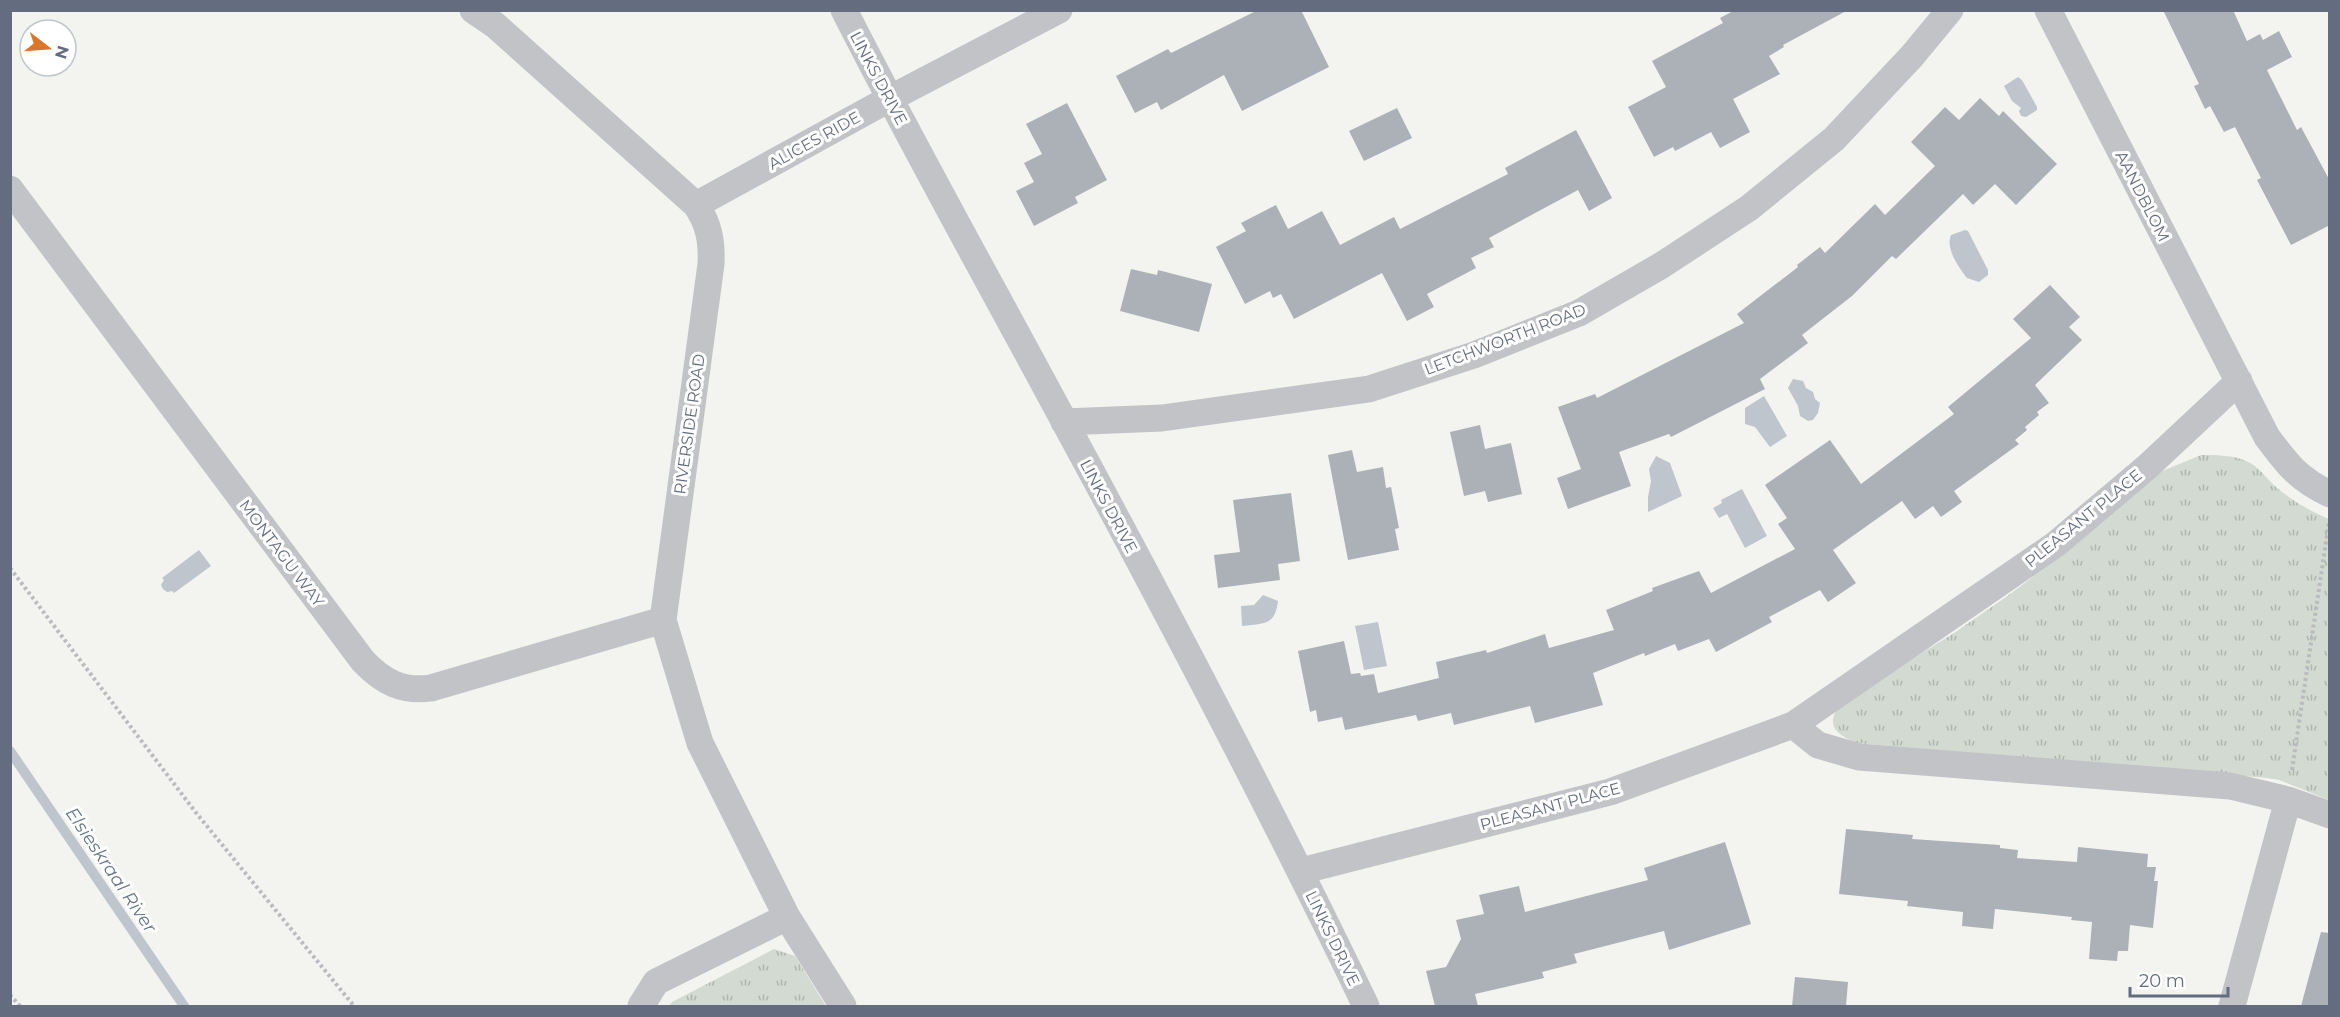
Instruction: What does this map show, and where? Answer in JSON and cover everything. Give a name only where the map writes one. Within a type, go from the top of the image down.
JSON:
[{"type":"street","name":"RIVERSIDE ROAD","points":[[473,10],[495,25],[696,205],[706,219],[710,232],[711,264],[663,620],[700,743],[787,917],[843,1006]]},
{"type":"street","name":"LINKS DRIVE","points":[[844,10],[889,99],[1065,422],[1301,871],[1366,1006]]},
{"type":"street","name":"ALICES RIDE","points":[[696,205],[889,99],[1059,10]]},
{"type":"street","name":"LETCHWORTH ROAD","points":[[1065,422],[1162,418],[1369,389],[1474,355],[1579,313],[1662,265],[1749,208],[1834,139],[1912,56],[1950,10]]},
{"type":"street","name":"AANDBLOM","points":[[2048,10],[2239,381]]},
{"type":"street","name":"MONTAGU WAY","points":[[10,189],[363,662],[378,676],[395,686],[415,690],[431,688],[663,620]]},
{"type":"street","points":[[2239,381],[2267,437],[2289,467],[2309,484],[2330,494]]},
{"type":"street","name":"PLEASANT PLACE","points":[[1301,871],[1610,792],[1793,725],[2056,544],[2147,467],[2239,381]]},
{"type":"street","points":[[1793,725],[1818,745],[1859,757],[2230,786],[2288,800],[2330,815]]},
{"type":"street","points":[[2232,1006],[2288,800]]},
{"type":"street","points":[[641,1006],[657,982],[787,917]]},
{"type":"path","points":[[2288,800],[2329,519]]},
{"type":"path","points":[[10,567],[197,814],[354,1006]]},
{"type":"path","points":[[10,995],[20,1006]]},
{"type":"green space","points":[[2201,455],[2228,456],[2249,462],[2288,497],[2329,519],[2329,800],[2279,780],[2267,778],[1856,743],[1838,732],[1833,724],[1833,718],[1839,704],[1954,633],[2006,597],[2058,558],[2160,472]]},
{"type":"green space","points":[[774,949],[795,956],[826,1006],[669,1006],[672,1002]]},
{"type":"shaded area","points":[[2018,77],[2037,107],[2037,110],[2026,117],[2021,116],[2019,111],[2021,108],[2012,101],[2004,86]]},
{"type":"shaded area","points":[[1968,231],[1988,270],[1988,275],[1979,282],[1967,278],[1951,252],[1951,235]]},
{"type":"shaded area","points":[[1793,379],[1803,381],[1806,388],[1813,392],[1815,399],[1820,403],[1818,413],[1813,420],[1808,421],[1800,416],[1798,406],[1788,388]]},
{"type":"shaded area","points":[[1764,396],[1787,436],[1770,447],[1755,427],[1745,424],[1745,408]]},
{"type":"shaded area","points":[[1656,456],[1670,463],[1682,496],[1648,512],[1651,481],[1649,469]]},
{"type":"shaded area","points":[[1742,489],[1767,536],[1745,548],[1727,514],[1719,518],[1713,508],[1722,503],[1721,500]]},
{"type":"shaded area","points":[[199,550],[211,566],[174,593],[163,589],[161,585],[164,580],[162,578]]},
{"type":"shaded area","points":[[1263,595],[1278,601],[1274,615],[1267,622],[1242,626],[1241,606],[1254,605]]},
{"type":"shaded area","points":[[1378,622],[1387,666],[1364,670],[1355,626]]},
{"type":"building","points":[[1258,10],[1301,10],[1329,67],[1242,111],[1224,75],[1161,110],[1157,102],[1135,113],[1116,76],[1168,49],[1171,53]]},
{"type":"building","points":[[1735,10],[1848,10],[1783,45],[1784,47],[1769,56],[1780,74],[1733,99],[1750,132],[1720,148],[1711,132],[1675,151],[1673,147],[1654,157],[1628,107],[1666,87],[1652,61],[1723,23],[1720,18]]},
{"type":"building","points":[[2163,10],[2233,10],[2247,41],[2260,34],[2263,40],[2279,31],[2292,57],[2267,70],[2297,130],[2301,127],[2330,181],[2330,225],[2291,245],[2257,180],[2261,178],[2235,127],[2224,132],[2210,106],[2205,109],[2194,86],[2199,84]]},
{"type":"building","points":[[1980,98],[1999,116],[2003,111],[2057,164],[2016,205],[1995,184],[1973,205],[1963,194],[1896,259],[1892,256],[1852,296],[1802,335],[1808,343],[1760,379],[1765,389],[1671,437],[1669,434],[1619,452],[1631,486],[1568,509],[1557,478],[1581,469],[1558,407],[1595,394],[1597,398],[1744,323],[1737,314],[1820,247],[1825,253],[1875,204],[1885,215],[1935,166],[1911,142],[1945,107],[1959,120]]},
{"type":"building","points":[[1067,103],[1107,180],[1075,197],[1078,203],[1034,226],[1016,191],[1034,182],[1024,163],[1042,154],[1026,124]]},
{"type":"building","points":[[1397,108],[1412,138],[1364,161],[1349,131]]},
{"type":"building","points":[[1576,130],[1612,198],[1589,211],[1578,190],[1489,238],[1494,247],[1471,258],[1476,268],[1427,294],[1434,307],[1407,321],[1382,273],[1294,319],[1281,294],[1273,298],[1270,291],[1245,304],[1216,247],[1246,231],[1241,223],[1276,205],[1288,229],[1322,211],[1340,245],[1394,217],[1400,229],[1508,174],[1505,168]]},
{"type":"building","points":[[1131,269],[1157,275],[1158,270],[1212,284],[1199,332],[1120,311]]},
{"type":"building","points":[[2050,285],[2080,317],[2069,327],[2082,340],[2035,385],[2049,403],[2037,412],[2039,415],[2015,440],[2019,444],[1954,491],[1962,502],[1941,517],[1933,506],[1915,519],[1902,501],[1833,550],[1856,583],[1828,602],[1820,590],[1769,617],[1772,622],[1716,652],[1709,639],[1678,651],[1675,644],[1645,656],[1644,653],[1593,673],[1603,705],[1535,723],[1530,706],[1454,725],[1451,713],[1418,721],[1416,715],[1345,730],[1342,717],[1318,722],[1316,710],[1310,712],[1298,651],[1344,641],[1351,674],[1360,673],[1361,676],[1374,674],[1378,693],[1439,678],[1436,662],[1486,650],[1487,653],[1545,634],[1549,648],[1614,630],[1606,610],[1653,591],[1652,588],[1699,571],[1711,593],[1795,549],[1778,524],[1787,518],[1765,485],[1830,440],[1861,484],[1954,414],[1948,407],[2031,338],[2013,319]]},
{"type":"building","points":[[1480,425],[1485,449],[1511,443],[1522,494],[1488,502],[1485,491],[1464,496],[1450,432]]},
{"type":"building","points":[[1352,450],[1357,472],[1383,467],[1386,488],[1391,487],[1399,528],[1395,529],[1399,550],[1348,560],[1328,455]]},
{"type":"building","points":[[1291,493],[1300,561],[1278,564],[1280,580],[1218,588],[1214,555],[1240,552],[1233,500]]},
{"type":"building","points":[[1846,829],[1913,835],[1912,839],[2000,845],[2000,848],[2018,850],[2017,858],[2077,862],[2078,847],[2148,854],[2147,867],[2156,867],[2154,881],[2158,881],[2153,928],[2130,925],[2128,951],[2118,951],[2117,961],[2089,959],[2092,922],[2071,920],[2072,917],[1995,909],[1993,929],[1962,926],[1963,912],[1907,906],[1908,901],[1839,894]]},
{"type":"building","points":[[1725,842],[1751,924],[1669,950],[1664,931],[1574,954],[1577,963],[1542,972],[1544,978],[1475,994],[1478,1006],[1435,1006],[1426,971],[1446,967],[1461,939],[1456,920],[1484,914],[1479,895],[1519,886],[1525,912],[1648,880],[1644,868]]},
{"type":"building","points":[[2321,932],[2330,933],[2330,1006],[2301,1006]]},
{"type":"building","points":[[1795,977],[1848,982],[1846,1006],[1792,1006]]},
{"type":"waterway","name":"Elsieskraal River","points":[[10,751],[184,1006]]}]
